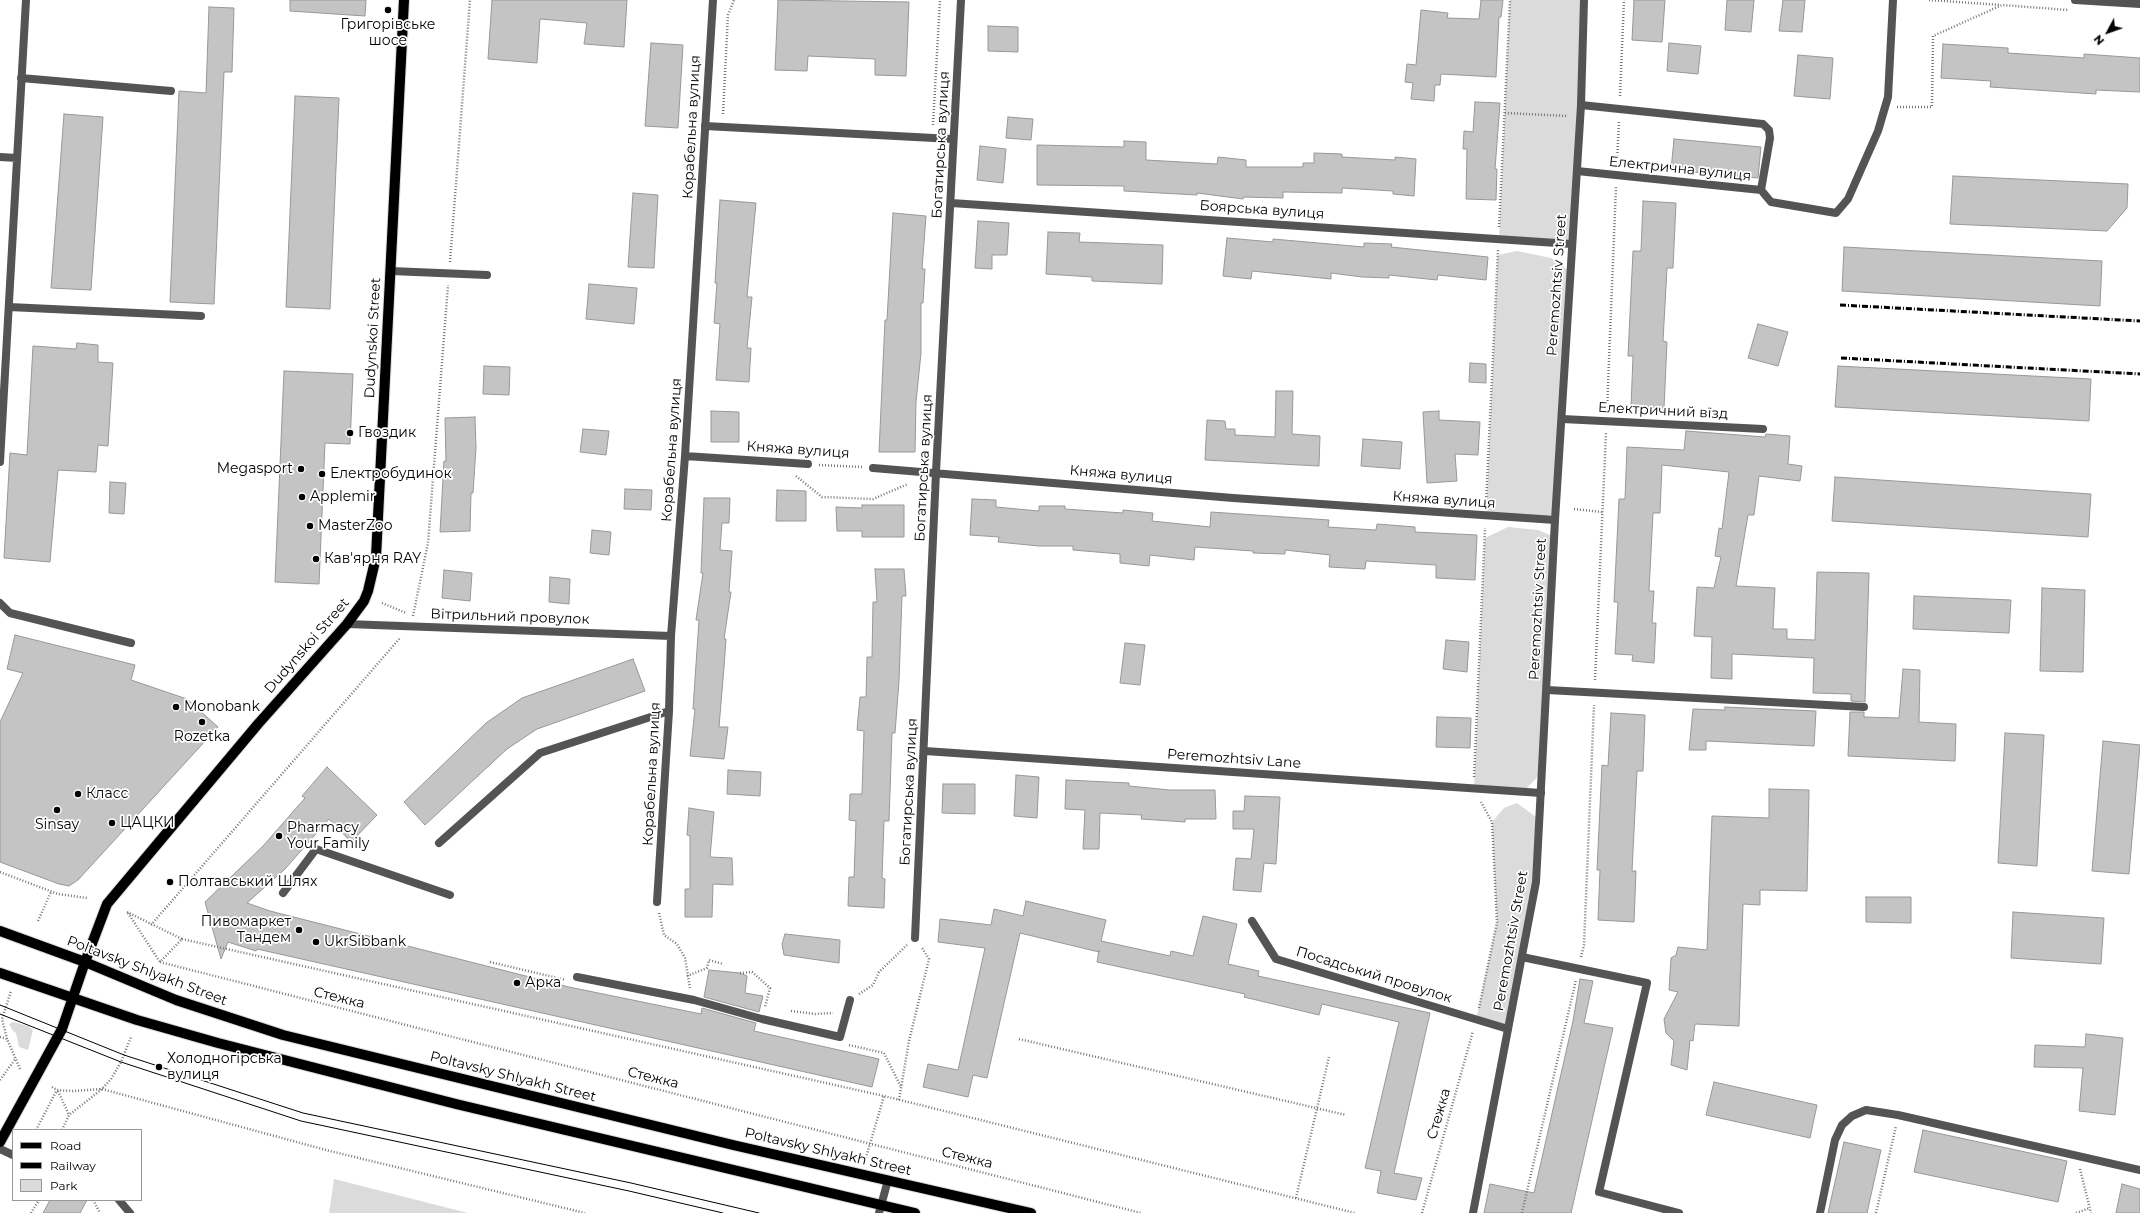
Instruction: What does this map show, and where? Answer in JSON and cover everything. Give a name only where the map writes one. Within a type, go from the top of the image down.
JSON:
[{"type":"main road","name":"Dudynskoi Street","points":[[84,962],[108,904],[258,724],[347,624],[364,601],[373,576],[376,557],[404,0]]},
{"type":"main road","name":"Poltavsky Shlyakh Street","points":[[0,930],[84,962],[176,1000],[283,1035],[470,1082],[1031,1213]]},
{"type":"main road","points":[[0,1142],[62,1029],[84,962]]},
{"type":"main road","points":[[0,972],[72,999],[218,1043],[456,1104],[880,1209],[915,1213]]},
{"type":"street","points":[[0,462],[2,380],[9,307],[26,0]]},
{"type":"street","name":"Корабельна вулиця","points":[[657,902],[669,711],[672,636],[685,456],[712,0]]},
{"type":"street","name":"Богатирська вулиця","points":[[915,938],[925,751],[936,472],[961,0]]},
{"type":"street","name":"Peremozhtsiv Street","points":[[1473,1213],[1536,882],[1555,520],[1581,105],[1584,0]]},
{"type":"street","name":"Електрична вулиця","points":[[1577,171],[1760,190],[1771,202],[1836,213],[1848,199],[1878,131],[1888,97],[1893,0]]},
{"type":"street","points":[[2075,0],[2140,4]]},
{"type":"street","points":[[22,78],[172,91]]},
{"type":"street","points":[[1581,105],[1763,124],[1769,130],[1770,138],[1760,190]]},
{"type":"street","points":[[705,126],[953,139]]},
{"type":"street","points":[[0,157],[17,158]]},
{"type":"street","name":"Боярська вулиця","points":[[951,203],[1572,244]]},
{"type":"street","points":[[391,271],[487,275]]},
{"type":"street","points":[[9,307],[201,316]]},
{"type":"street","name":"Електричний вїзд","points":[[1562,419],[1763,429]]},
{"type":"street","name":"Княжа вулиця","points":[[685,456],[808,464]]},
{"type":"street","name":"Княжа вулиця","points":[[873,468],[936,472],[1233,498],[1555,520]]},
{"type":"street","points":[[0,603],[10,613],[131,643]]},
{"type":"street","name":"Вітрильний провулок","points":[[347,624],[672,636]]},
{"type":"street","points":[[1547,690],[1864,707]]},
{"type":"street","points":[[439,843],[540,753],[669,711]]},
{"type":"street","name":"Peremozhtsiv Lane","points":[[925,751],[1541,793]]},
{"type":"street","points":[[283,894],[316,849],[450,895]]},
{"type":"street","name":"Посадський провулок","points":[[1252,921],[1276,959],[1508,1029]]},
{"type":"street","points":[[1522,957],[1647,983],[1599,1192],[1680,1213]]},
{"type":"street","points":[[577,977],[694,1000],[762,1019],[840,1037],[850,1000]]},
{"type":"street","points":[[1820,1213],[1836,1140],[1842,1125],[1852,1116],[1866,1110],[1898,1115],[2140,1170]]},
{"type":"street","points":[[0,1149],[12,1155]]},
{"type":"street","points":[[880,1209],[888,1180]]},
{"type":"street","points":[[120,1201],[130,1213]]},
{"type":"path","points":[[722,127],[728,15],[734,0]]},
{"type":"path","points":[[933,138],[940,0]]},
{"type":"path","points":[[1522,1213],[1584,945],[1624,0]]},
{"type":"path","points":[[1929,0],[2071,10]]},
{"type":"path","points":[[1885,106],[1932,107],[1933,36],[2002,5]]},
{"type":"path","points":[[1505,113],[1580,117]]},
{"type":"path","points":[[780,462],[822,497],[873,499],[915,481]]},
{"type":"path","name":"Княжа вулиця","points":[[808,464],[873,468]]},
{"type":"path","points":[[1574,509],[1602,512]]},
{"type":"path","points":[[382,603],[413,616]]},
{"type":"path","points":[[0,872],[51,892],[87,898]]},
{"type":"path","points":[[38,921],[51,892]]},
{"type":"path","points":[[657,902],[664,935],[677,944],[684,958],[687,976],[694,1000]]},
{"type":"path","points":[[182,939],[160,962],[127,912],[182,939],[884,1096],[1356,1213]]},
{"type":"path","points":[[899,1100],[909,1041],[929,959],[915,938]]},
{"type":"path","points":[[687,976],[707,968],[709,960],[723,964]]},
{"type":"path","name":"Стежка","points":[[160,962],[1141,1213]]},
{"type":"path","points":[[740,973],[752,972],[770,988],[762,1019]]},
{"type":"path","points":[[11,991],[2,1019],[7,1039],[20,1069]]},
{"type":"path","name":"Стежка","points":[[1422,1213],[1476,1020]]},
{"type":"path","points":[[0,1036],[7,1039]]},
{"type":"path","points":[[62,1129],[69,1115],[102,1089],[121,1062],[131,1037]]},
{"type":"path","points":[[1019,1039],[1346,1115]]},
{"type":"path","points":[[1296,1198],[1329,1057]]},
{"type":"path","points":[[0,1080],[16,1058]]},
{"type":"path","points":[[52,1087],[58,1090],[102,1089],[326,1150],[585,1213]]},
{"type":"path","points":[[58,1090],[69,1115]]},
{"type":"path","points":[[37,1129],[58,1090]]},
{"type":"path","points":[[865,1161],[884,1096]]},
{"type":"path","points":[[1876,1213],[1898,1115]]},
{"type":"path","points":[[2078,1156],[2091,1213]]},
{"type":"path","points":[[32,1213],[38,1201]]},
{"type":"path","points":[[94,1201],[100,1213]]},
{"type":"path","points":[[2076,1213],[2090,1208]]},
{"type":"green space","points":[[1510,0],[1584,0],[1572,244],[1499,239]]},
{"type":"green space","points":[[1517,251],[1551,258],[1571,272],[1555,520],[1486,516],[1498,255]]},
{"type":"green space","points":[[1508,527],[1538,530],[1555,537],[1542,772],[1523,792],[1474,789],[1485,538]]},
{"type":"green space","points":[[1517,803],[1540,820],[1536,882],[1508,1029],[1476,1020],[1497,922],[1492,822],[1504,808]]},
{"type":"green space","points":[[13,1022],[28,1026],[33,1030],[28,1050],[19,1047],[16,1033],[9,1024]]},
{"type":"green space","points":[[334,1179],[468,1213],[329,1213]]},
{"type":"building","points":[[290,0],[366,0],[365,16],[290,11]]},
{"type":"building","points":[[492,0],[627,0],[624,47],[584,44],[587,23],[540,19],[537,63],[488,59]]},
{"type":"building","points":[[778,0],[909,2],[906,76],[875,75],[875,59],[808,56],[807,71],[775,70]]},
{"type":"building","points":[[1481,0],[1503,0],[1501,17],[1499,17],[1496,77],[1441,74],[1440,85],[1435,85],[1434,101],[1411,99],[1413,83],[1405,82],[1407,64],[1416,65],[1421,10],[1448,13],[1447,18],[1479,19]]},
{"type":"building","points":[[1634,0],[1665,0],[1662,42],[1632,40]]},
{"type":"building","points":[[1727,0],[1754,0],[1751,32],[1725,30]]},
{"type":"building","points":[[1783,0],[1805,0],[1802,32],[1779,31]]},
{"type":"building","points":[[209,7],[234,8],[232,72],[224,72],[214,304],[170,302],[179,91],[206,93]]},
{"type":"building","points":[[988,26],[1018,27],[1018,52],[988,51]]},
{"type":"building","points":[[651,43],[683,45],[678,128],[645,126]]},
{"type":"building","points":[[1669,43],[1701,46],[1698,74],[1667,71]]},
{"type":"building","points":[[1943,44],[2008,48],[2008,53],[2084,58],[2084,54],[2140,58],[2140,92],[2096,90],[2096,94],[1990,87],[1991,81],[1941,78]]},
{"type":"building","points":[[1798,55],[1833,58],[1830,99],[1794,96]]},
{"type":"building","points":[[295,96],[339,98],[330,309],[286,307]]},
{"type":"building","points":[[1475,102],[1500,103],[1495,169],[1497,169],[1496,200],[1466,199],[1467,149],[1463,149],[1464,131],[1473,132]]},
{"type":"building","points":[[64,114],[103,117],[91,290],[51,288]]},
{"type":"building","points":[[1008,117],[1033,119],[1031,140],[1006,138]]},
{"type":"building","points":[[1674,139],[1761,147],[1758,178],[1671,170]]},
{"type":"building","points":[[1124,141],[1146,142],[1146,160],[1217,164],[1218,157],[1246,160],[1246,167],[1303,167],[1303,163],[1314,163],[1314,153],[1342,154],[1342,157],[1395,160],[1395,157],[1416,159],[1414,196],[1393,194],[1393,191],[1342,188],[1342,193],[1283,192],[1283,198],[1244,197],[1243,199],[1197,193],[1197,195],[1124,191],[1124,186],[1037,185],[1037,145],[1124,147]]},
{"type":"building","points":[[980,146],[1006,149],[1003,183],[977,180]]},
{"type":"building","points":[[1953,176],[2128,184],[2127,208],[2107,231],[1950,224]]},
{"type":"building","points":[[633,193],[658,195],[654,268],[628,267]]},
{"type":"building","points":[[720,200],[756,203],[747,297],[752,297],[747,348],[751,348],[749,382],[716,380],[720,324],[714,323]]},
{"type":"building","points":[[1643,201],[1676,203],[1673,268],[1667,268],[1663,341],[1667,342],[1664,408],[1631,407],[1633,356],[1628,356],[1633,251],[1641,251]]},
{"type":"building","points":[[893,213],[926,216],[922,269],[925,269],[923,303],[921,303],[921,353],[916,402],[915,452],[879,452],[885,320],[887,320]]},
{"type":"building","points":[[978,221],[1009,223],[1007,255],[992,255],[992,269],[975,268]]},
{"type":"building","points":[[1048,232],[1080,233],[1079,242],[1163,245],[1162,284],[1092,281],[1092,277],[1046,274]]},
{"type":"building","points":[[1227,238],[1273,242],[1273,239],[1364,247],[1364,243],[1392,244],[1391,247],[1488,257],[1486,280],[1438,275],[1437,280],[1389,275],[1389,278],[1362,277],[1331,273],[1331,279],[1252,271],[1251,279],[1223,276]]},
{"type":"building","points":[[1844,247],[2102,261],[2100,306],[1842,291]]},
{"type":"building","points":[[589,284],[637,288],[634,324],[586,319]]},
{"type":"building","points":[[1758,324],[1788,332],[1778,366],[1748,358]]},
{"type":"building","points":[[77,343],[98,345],[98,362],[113,363],[108,446],[98,445],[96,472],[58,470],[50,562],[4,558],[10,453],[27,455],[33,346],[76,349]]},
{"type":"building","points":[[1470,363],[1486,364],[1486,383],[1469,382]]},
{"type":"building","points":[[484,366],[510,367],[509,395],[483,394]]},
{"type":"building","points":[[1838,366],[2091,379],[2089,421],[1835,407]]},
{"type":"building","points":[[284,371],[353,374],[350,444],[325,443],[319,584],[275,582]]},
{"type":"building","points":[[1276,391],[1293,391],[1292,434],[1320,436],[1319,466],[1205,460],[1207,420],[1225,421],[1226,429],[1235,429],[1235,435],[1275,437]]},
{"type":"building","points":[[711,411],[739,412],[739,442],[711,442]]},
{"type":"building","points":[[1439,411],[1439,420],[1480,422],[1478,455],[1455,454],[1457,481],[1427,483],[1423,412]]},
{"type":"building","points":[[475,417],[476,448],[473,493],[471,493],[470,531],[440,532],[444,461],[446,461],[445,418]]},
{"type":"building","points":[[583,429],[609,431],[606,455],[580,452]]},
{"type":"building","points":[[1686,431],[1765,437],[1766,434],[1790,436],[1788,464],[1802,466],[1800,481],[1759,476],[1754,515],[1748,515],[1736,586],[1775,588],[1773,629],[1787,629],[1787,639],[1815,640],[1817,572],[1869,573],[1865,702],[1851,701],[1851,694],[1813,693],[1814,658],[1732,654],[1732,679],[1711,678],[1712,637],[1694,636],[1697,587],[1714,588],[1721,557],[1715,556],[1719,528],[1722,529],[1729,472],[1662,465],[1660,513],[1653,513],[1649,591],[1654,591],[1652,623],[1656,623],[1654,663],[1632,661],[1633,655],[1615,654],[1618,602],[1614,602],[1619,499],[1625,499],[1627,447],[1684,450]]},
{"type":"building","points":[[1363,439],[1402,442],[1400,469],[1361,466]]},
{"type":"building","points":[[1835,477],[2091,494],[2088,537],[1832,521]]},
{"type":"building","points":[[110,482],[126,483],[124,514],[109,513]]},
{"type":"building","points":[[625,489],[652,490],[651,510],[624,509]]},
{"type":"building","points":[[777,490],[806,491],[806,521],[776,521]]},
{"type":"building","points":[[704,498],[730,498],[729,523],[722,523],[720,550],[732,551],[729,592],[731,592],[724,639],[726,639],[719,727],[728,727],[724,759],[690,756],[695,709],[693,709],[699,620],[696,620],[703,573],[701,573]]},
{"type":"building","points":[[972,499],[996,500],[996,507],[1039,511],[1039,506],[1065,506],[1065,509],[1123,513],[1123,510],[1153,513],[1152,521],[1210,527],[1211,512],[1329,520],[1328,527],[1376,530],[1377,524],[1415,527],[1415,532],[1477,535],[1475,580],[1436,578],[1436,565],[1366,561],[1365,569],[1329,567],[1330,555],[1285,550],[1285,554],[1253,553],[1253,551],[1195,547],[1194,560],[1150,555],[1149,566],[1120,563],[1120,554],[1073,550],[1073,546],[1039,546],[998,542],[999,537],[970,535]]},
{"type":"building","points":[[862,505],[904,505],[904,537],[862,537],[862,531],[837,531],[836,507],[862,508]]},
{"type":"building","points":[[592,530],[611,532],[609,555],[590,553]]},
{"type":"building","points":[[875,569],[904,569],[906,596],[902,596],[899,681],[895,733],[892,733],[889,821],[884,821],[882,878],[885,879],[884,908],[848,906],[849,877],[854,877],[856,821],[849,820],[850,794],[862,794],[864,731],[857,730],[860,697],[866,697],[867,657],[872,657],[873,602],[877,602]]},
{"type":"building","points":[[444,570],[472,573],[470,601],[442,598]]},
{"type":"building","points":[[550,577],[570,579],[569,604],[549,602]]},
{"type":"building","points":[[2042,588],[2085,590],[2083,672],[2040,671]]},
{"type":"building","points":[[1914,596],[2011,600],[2009,633],[1913,629]]},
{"type":"building","name":"Класс","points":[[15,635],[135,665],[131,680],[187,699],[218,727],[78,880],[69,886],[59,884],[0,862],[0,722],[23,673],[7,669]]},
{"type":"building","points":[[1446,640],[1469,642],[1467,672],[1443,669]]},
{"type":"building","points":[[1125,643],[1145,645],[1140,685],[1120,683]]},
{"type":"building","points":[[633,659],[645,691],[537,729],[507,749],[425,825],[404,802],[486,723],[522,698]]},
{"type":"building","points":[[1903,669],[1920,670],[1919,722],[1956,724],[1955,761],[1848,756],[1850,712],[1864,712],[1864,717],[1899,718]]},
{"type":"building","points":[[1725,707],[1816,711],[1814,746],[1706,741],[1706,750],[1689,750],[1693,709],[1725,710]]},
{"type":"building","points":[[1611,713],[1645,715],[1643,771],[1637,771],[1632,871],[1636,871],[1634,922],[1598,920],[1600,870],[1597,870],[1602,765],[1608,766]]},
{"type":"building","points":[[1437,717],[1471,718],[1470,748],[1436,747]]},
{"type":"building","points":[[2005,733],[2044,735],[2037,866],[1998,863]]},
{"type":"building","points":[[2103,741],[2140,745],[2129,874],[2092,871]]},
{"type":"building","points":[[327,767],[377,815],[351,842],[329,819],[285,869],[247,903],[270,911],[569,987],[701,1014],[702,1008],[756,1023],[754,1031],[879,1059],[872,1087],[257,949],[256,951],[228,942],[221,959],[205,902],[263,846],[305,798],[302,796]]},
{"type":"building","points":[[728,770],[761,772],[760,796],[727,794]]},
{"type":"building","points":[[1016,775],[1039,777],[1037,818],[1014,816]]},
{"type":"building","points":[[1066,780],[1129,783],[1129,786],[1170,790],[1215,790],[1216,819],[1185,819],[1185,822],[1141,819],[1142,815],[1100,813],[1099,849],[1083,849],[1085,810],[1065,809]]},
{"type":"building","points":[[943,784],[975,784],[975,814],[942,813]]},
{"type":"building","points":[[1769,789],[1809,790],[1807,891],[1760,890],[1760,905],[1743,904],[1739,1026],[1695,1024],[1693,1041],[1690,1040],[1687,1070],[1671,1065],[1674,1041],[1666,1033],[1664,1019],[1678,992],[1669,990],[1671,958],[1676,955],[1678,947],[1707,950],[1712,816],[1769,818]]},
{"type":"building","points":[[1245,796],[1280,797],[1276,864],[1264,863],[1261,892],[1233,890],[1236,858],[1251,859],[1254,829],[1233,829],[1233,811],[1244,811]]},
{"type":"building","points":[[689,808],[714,812],[710,857],[732,858],[733,885],[713,884],[712,917],[685,917],[685,889],[690,889],[690,836],[687,835]]},
{"type":"building","points":[[1866,897],[1911,897],[1911,923],[1866,922]]},
{"type":"building","points":[[1026,901],[1106,920],[1101,941],[1170,956],[1171,951],[1193,956],[1203,916],[1237,924],[1228,964],[1259,971],[1258,976],[1430,1013],[1394,1173],[1422,1178],[1416,1200],[1377,1193],[1381,1171],[1365,1168],[1399,1022],[1322,1004],[1319,1015],[1244,997],[1245,994],[1097,962],[1099,952],[1020,933],[987,1078],[973,1075],[968,1097],[923,1087],[928,1064],[958,1070],[985,948],[938,942],[940,919],[991,925],[994,909],[1023,916]]},
{"type":"building","points":[[2013,912],[2104,918],[2101,964],[2011,958]]},
{"type":"building","points":[[785,934],[840,940],[839,963],[784,955],[782,944]]},
{"type":"building","points":[[709,970],[740,973],[747,976],[745,993],[763,996],[759,1012],[704,997]]},
{"type":"building","points":[[1580,979],[1593,981],[1584,1023],[1613,1028],[1571,1213],[1484,1213],[1490,1184],[1534,1193],[1573,1021]]},
{"type":"building","points":[[2086,1034],[2123,1038],[2115,1115],[2079,1111],[2083,1068],[2034,1067],[2035,1045],[2085,1047]]},
{"type":"building","points":[[1714,1082],[1817,1105],[1810,1138],[1706,1115]]},
{"type":"building","points":[[1923,1130],[2067,1161],[2058,1202],[1914,1172]]},
{"type":"building","points":[[1844,1142],[1881,1150],[1867,1213],[1828,1213]]},
{"type":"building","points":[[2122,1184],[2140,1189],[2140,1213],[2116,1213]]},
{"type":"building","points":[[49,1201],[86,1201],[80,1213],[43,1213]]},
{"type":"tram line","points":[[0,1005],[124,1055],[303,1113],[631,1183],[759,1213]]},
{"type":"tram line","points":[[0,1014],[121,1062],[301,1121],[629,1191],[723,1213]]},
{"type":"railway","points":[[1840,305],[2140,321]]},
{"type":"railway","points":[[1841,358],[2140,374]]},
{"type":"place","name":"Григорівське шосе","points":[[388,10]]},
{"type":"place","name":"Гвоздик","points":[[350,433]]},
{"type":"place","name":"Megasport","points":[[301,469]]},
{"type":"place","name":"Електробудинок","points":[[322,474]]},
{"type":"place","name":"Applemir","points":[[302,497]]},
{"type":"place","name":"MasterZoo","points":[[310,526]]},
{"type":"place","name":"Кав'ярня RAY","points":[[316,559]]},
{"type":"place","name":"Monobank","points":[[176,707]]},
{"type":"place","name":"Rozetka","points":[[202,722]]},
{"type":"place","name":"Класс","points":[[78,794]]},
{"type":"place","name":"Sinsay","points":[[57,810]]},
{"type":"place","name":"ЦАЦКИ","points":[[112,823]]},
{"type":"place","name":"Pharmacy Your Family","points":[[279,836]]},
{"type":"place","name":"Полтавський Шлях","points":[[170,882]]},
{"type":"place","name":"Пивомаркет Тандем","points":[[299,930]]},
{"type":"place","name":"UkrSibbank","points":[[316,942]]},
{"type":"place","name":"Арка","points":[[517,983]]},
{"type":"place","name":"Холодногірська вулиця","points":[[159,1067]]}]
